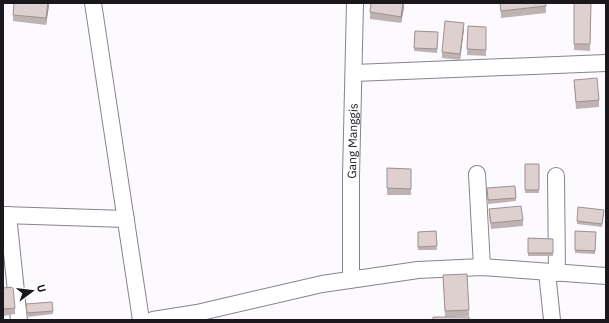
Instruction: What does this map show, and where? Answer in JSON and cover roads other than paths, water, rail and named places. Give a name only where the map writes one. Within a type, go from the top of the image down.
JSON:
[{"type":"street","points":[[93,3],[141,320]]},
{"type":"street","name":"Gang Manggis","points":[[351,279],[351,176],[355,3]]},
{"type":"street","points":[[354,73],[606,63]]},
{"type":"street","points":[[477,174],[482,267]]},
{"type":"street","points":[[552,320],[552,272],[556,176]]},
{"type":"street","points":[[19,320],[5,215],[126,220]]},
{"type":"street","points":[[153,320],[197,313],[322,284],[418,270],[482,267],[606,276]]}]
